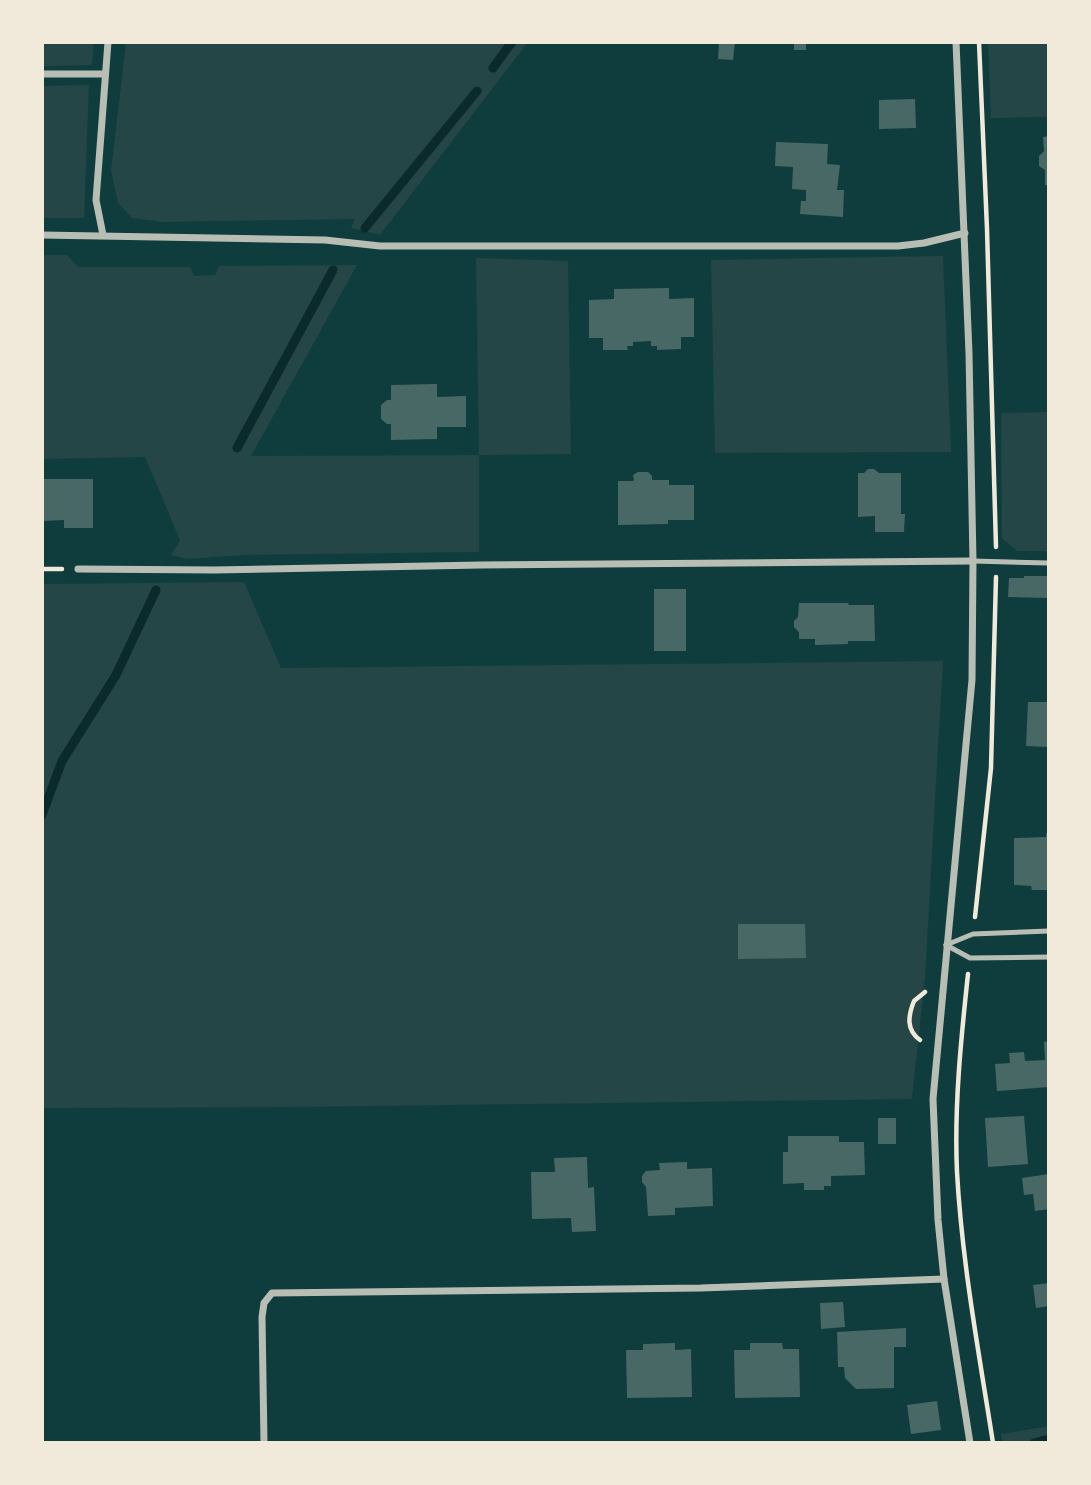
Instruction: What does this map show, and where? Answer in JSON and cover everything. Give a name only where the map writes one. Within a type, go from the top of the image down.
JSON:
[{"type":"street","points":[[103,234],[96,200],[108,42]]},
{"type":"street","points":[[956,42],[965,233],[973,561],[972,680],[933,1099],[938,1220],[944,1279],[970,1443]]},
{"type":"street","points":[[42,75],[104,74]]},
{"type":"street","points":[[42,235],[326,240],[394,247],[754,247],[898,246],[965,233]]},
{"type":"street","points":[[78,569],[215,570],[973,561]]},
{"type":"street","points":[[264,1443],[261,1317],[264,1303],[272,1293],[688,1289],[944,1279]]},
{"type":"lane","points":[[973,561],[1049,563]]},
{"type":"lane","points":[[946,945],[973,934],[1049,931]]},
{"type":"lane","points":[[946,945],[970,958],[1049,957]]},
{"type":"path","points":[[920,1040],[912,1034],[909,1025],[914,1001],[925,992]]},
{"type":"shaded area","points":[[42,42],[94,42],[92,65],[42,66]]},
{"type":"shaded area","points":[[126,42],[528,42],[380,235],[351,228],[355,219],[162,222],[132,218],[118,203],[111,171]]},
{"type":"shaded area","points":[[988,42],[1049,42],[1049,117],[991,118]]},
{"type":"shaded area","points":[[89,85],[84,218],[42,218],[42,86]]},
{"type":"shaded area","points":[[42,255],[67,255],[78,267],[190,267],[194,276],[215,275],[219,266],[357,265],[251,456],[479,455],[479,552],[244,555],[187,559],[171,555],[180,540],[145,457],[42,459]]},
{"type":"shaded area","points":[[943,256],[951,452],[715,453],[711,260]]},
{"type":"shaded area","points":[[476,258],[568,261],[571,454],[479,455]]},
{"type":"shaded area","points":[[1049,412],[1049,551],[1017,551],[1002,538],[1001,413]]},
{"type":"shaded area","points":[[244,582],[281,668],[943,661],[925,977],[912,1099],[42,1108],[42,584]]},
{"type":"shaded area","points":[[1049,1426],[1049,1443],[1002,1443],[1001,1434]]},
{"type":"building","points":[[719,42],[735,42],[733,60],[718,59]]},
{"type":"building","points":[[794,42],[806,42],[806,50],[794,50]]},
{"type":"building","points":[[915,99],[916,128],[879,129],[879,100]]},
{"type":"building","points":[[1049,136],[1049,185],[1045,185],[1045,170],[1039,166],[1039,156],[1044,151],[1043,137]]},
{"type":"building","points":[[776,142],[828,144],[827,164],[840,165],[837,190],[844,190],[843,217],[800,214],[801,201],[806,201],[806,190],[792,189],[793,167],[775,166]]},
{"type":"building","points":[[669,288],[669,299],[694,298],[694,337],[681,337],[681,349],[657,350],[657,346],[651,346],[651,341],[633,342],[633,346],[627,346],[628,350],[603,350],[603,338],[589,338],[589,300],[614,299],[614,289]]},
{"type":"building","points":[[437,384],[437,397],[466,396],[466,427],[437,427],[437,439],[391,440],[391,424],[381,419],[381,405],[391,400],[391,385]]},
{"type":"building","points":[[868,469],[879,473],[901,473],[904,532],[875,532],[875,516],[858,517],[858,473],[864,473]]},
{"type":"building","points":[[648,472],[652,480],[669,480],[669,485],[694,485],[694,520],[668,520],[668,524],[618,525],[618,481],[634,481],[633,475]]},
{"type":"building","points":[[42,479],[93,479],[93,528],[64,528],[64,520],[42,521]]},
{"type":"building","points":[[1049,576],[1049,598],[1008,597],[1009,578]]},
{"type":"building","points":[[654,589],[686,589],[686,651],[654,651]]},
{"type":"building","points":[[799,603],[874,605],[875,641],[815,645],[815,639],[799,639],[794,621],[798,617]]},
{"type":"building","points":[[1028,702],[1049,702],[1049,747],[1026,746]]},
{"type":"building","points":[[1046,833],[1049,833],[1049,890],[1032,890],[1031,886],[1014,885],[1014,838],[1046,837]]},
{"type":"building","points":[[738,924],[805,924],[806,958],[738,959]]},
{"type":"building","points":[[1049,1041],[1049,1087],[997,1091],[995,1064],[1010,1063],[1009,1053],[1024,1052],[1025,1061],[1045,1060],[1044,1042]]},
{"type":"building","points":[[1024,1116],[1028,1164],[988,1167],[985,1118]]},
{"type":"building","points":[[878,1118],[896,1118],[896,1144],[878,1144]]},
{"type":"building","points":[[788,1136],[839,1136],[839,1142],[864,1142],[865,1175],[831,1176],[831,1186],[824,1186],[824,1190],[804,1190],[804,1183],[783,1184],[783,1152],[788,1152]]},
{"type":"building","points":[[587,1157],[588,1188],[594,1187],[596,1231],[572,1232],[571,1218],[532,1219],[531,1172],[555,1172],[554,1158]]},
{"type":"building","points":[[687,1162],[687,1169],[712,1168],[713,1206],[675,1208],[675,1215],[648,1216],[646,1187],[642,1176],[646,1171],[660,1170],[659,1163]]},
{"type":"building","points":[[1049,1174],[1049,1209],[1035,1211],[1033,1194],[1024,1195],[1022,1178]]},
{"type":"building","points":[[1049,1283],[1049,1306],[1036,1308],[1033,1285]]},
{"type":"building","points":[[843,1302],[845,1327],[821,1329],[820,1303]]},
{"type":"building","points":[[906,1328],[906,1347],[894,1347],[894,1388],[856,1389],[845,1378],[844,1367],[838,1367],[837,1332]]},
{"type":"building","points":[[675,1343],[675,1350],[691,1349],[692,1397],[627,1398],[626,1350],[643,1350],[643,1344]]},
{"type":"building","points":[[750,1343],[782,1343],[783,1349],[799,1349],[800,1397],[735,1398],[734,1350],[750,1350]]},
{"type":"building","points":[[937,1401],[941,1430],[911,1434],[907,1405]]},
{"type":"waterway","points":[[493,68],[512,42]]},
{"type":"waterway","points":[[365,228],[477,91]]},
{"type":"waterway","points":[[237,448],[333,270]]},
{"type":"waterway","points":[[42,815],[62,761],[116,675],[156,590]]},
{"type":"waterway","points":[[1034,1443],[1049,1439]]}]
